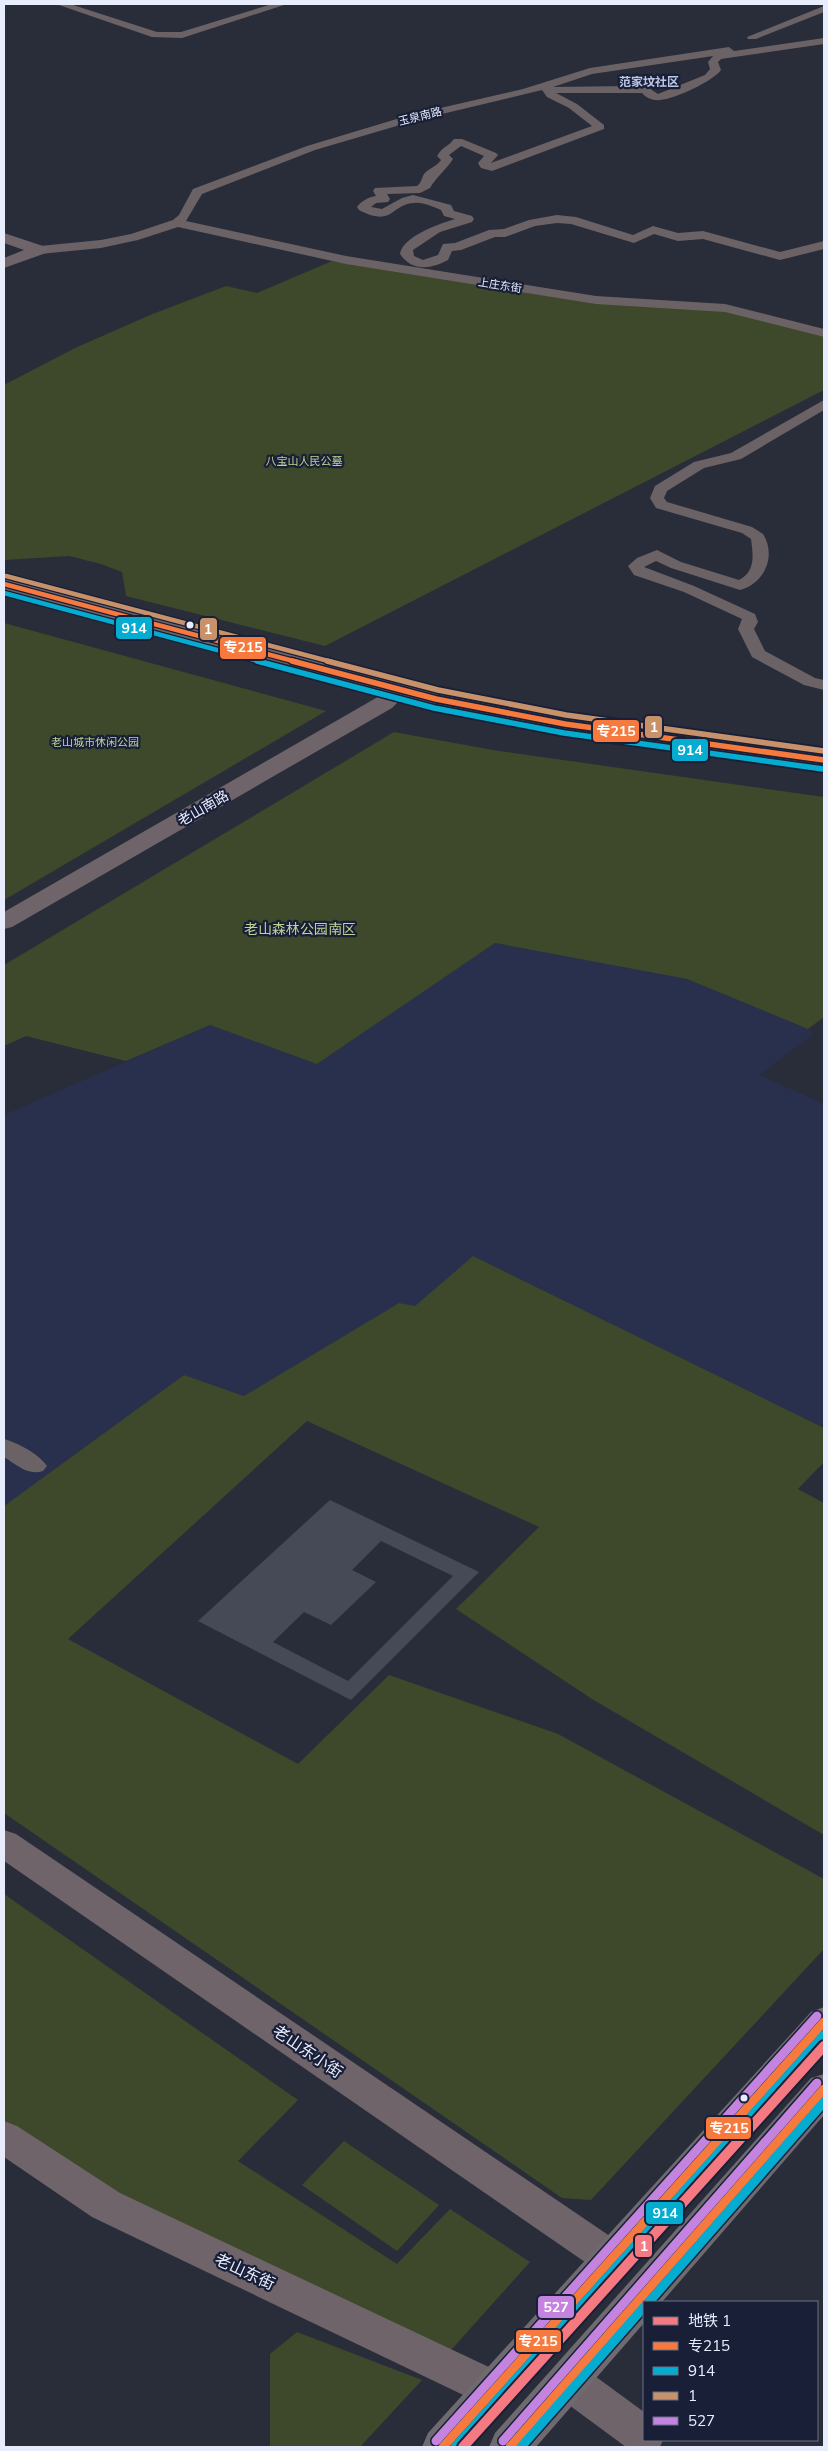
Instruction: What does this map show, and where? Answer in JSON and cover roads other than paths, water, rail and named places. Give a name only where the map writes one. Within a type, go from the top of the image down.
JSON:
[{"type":"highway","points":[[443,2447],[824,2022]]},
{"type":"highway","points":[[510,2447],[824,2089]]},
{"type":"main road","points":[[4,584],[391,697],[442,716],[592,740],[824,773]]},
{"type":"main road","points":[[4,600],[286,679],[565,724],[824,760]]},
{"type":"street","points":[[61,4],[156,34],[169,36],[182,35],[282,4]]},
{"type":"street","points":[[752,37],[824,10]]},
{"type":"street","name":"玉泉南路","points":[[177,223],[184,217],[197,192],[311,148],[414,117],[526,92],[601,69],[824,36]]},
{"type":"street","points":[[824,42],[718,56],[714,62],[716,70],[710,77],[659,97],[650,95],[644,90],[630,89],[547,90],[551,95],[573,106],[600,127],[492,167],[485,166],[484,163],[492,155],[458,142],[455,146],[447,149],[443,156],[447,159],[440,170],[429,176],[426,185],[420,190],[379,191],[384,199],[373,200],[363,207],[372,212],[386,213],[410,199],[416,198],[447,208],[451,216],[468,219],[436,229],[407,248],[406,254],[408,258],[422,265],[430,264],[444,257],[447,247],[457,247],[493,234],[505,233],[533,223],[557,219],[572,220],[634,239],[653,230],[678,237],[703,235],[780,256],[824,245]]},
{"type":"street","points":[[4,263],[40,250],[101,244],[134,237],[177,223]]},
{"type":"street","name":"上庄东街","points":[[177,223],[346,260],[596,300],[725,308],[824,333]]},
{"type":"street","points":[[4,238],[40,250]]},
{"type":"street","points":[[824,404],[736,456],[699,466],[660,489],[657,498],[661,505],[747,530],[758,537],[760,568],[755,577],[740,585],[676,565],[657,555],[642,561],[636,566],[639,572],[689,589],[749,617],[750,622],[746,629],[758,654],[810,682],[824,685]]},
{"type":"street","name":"老山南路","points":[[4,922],[391,697]]},
{"type":"street","points":[[4,1446],[35,1466]]},
{"type":"street","name":"老山东小街","points":[[4,1843],[612,2259]]},
{"type":"street","name":"老山东街","points":[[4,2137],[106,2206],[495,2390]]},
{"type":"street","points":[[569,2382],[643,2435]]},
{"type":"metro line","name":"1","points":[[463,2447],[824,2046]]},
{"type":"district","name":"范家坟社区","points":[[649,81]]},
{"type":"park label","name":"八宝山人民公墓","points":[[304,461]]},
{"type":"park label","name":"老山城市休闲公园","points":[[95,742]]},
{"type":"park label","name":"老山森林公园南区","points":[[300,929]]}]
